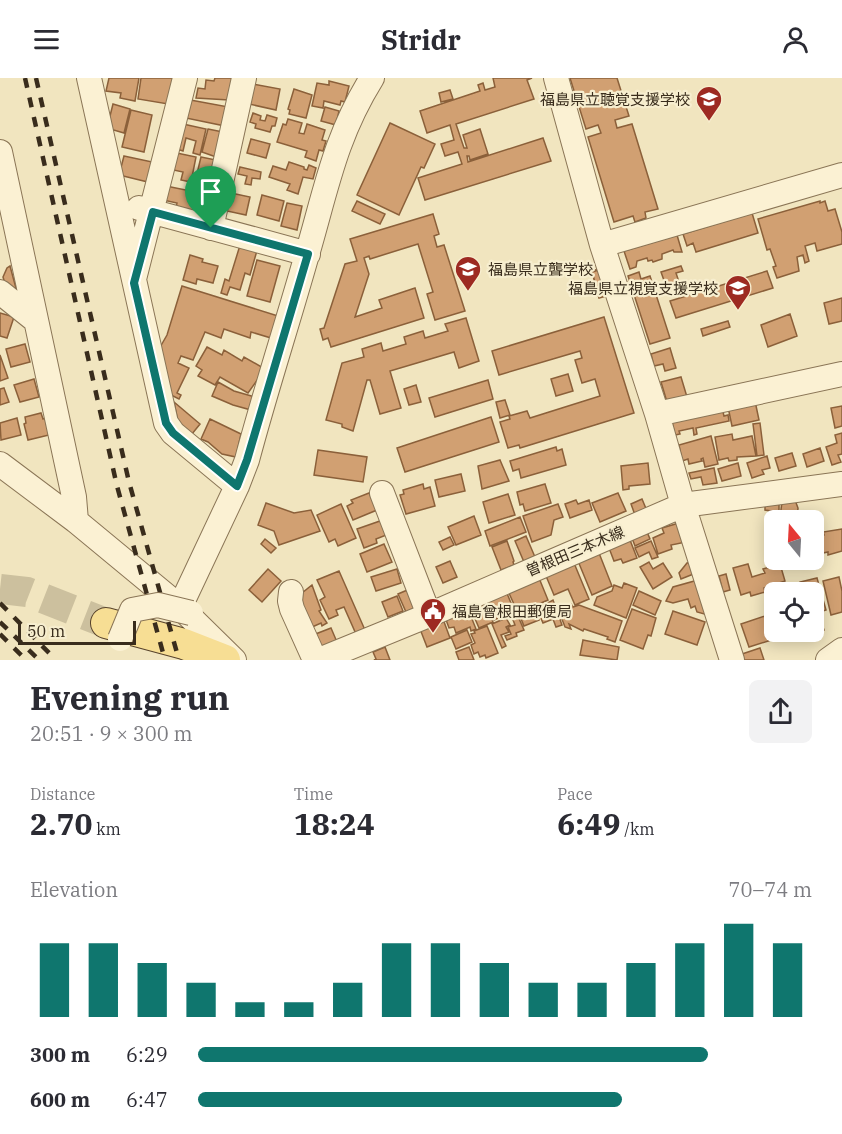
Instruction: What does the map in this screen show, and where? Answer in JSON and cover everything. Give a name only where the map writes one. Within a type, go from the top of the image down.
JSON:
[{"type":"main road","points":[[113,631],[184,645],[225,660]]},
{"type":"street","points":[[88,78],[166,423],[173,433],[237,486]]},
{"type":"street","points":[[134,283],[185,78]]},
{"type":"street","points":[[211,228],[244,78]]},
{"type":"street","points":[[185,610],[247,460],[308,254],[326,180],[339,142],[358,99],[372,78]]},
{"type":"street","points":[[556,78],[602,245],[657,414],[682,505],[732,660]]},
{"type":"street","points":[[0,152],[74,496],[76,522]]},
{"type":"street","points":[[602,245],[842,175]]},
{"type":"street","points":[[116,201],[308,254]]},
{"type":"street","points":[[0,292],[35,320]]},
{"type":"street","points":[[657,414],[842,374]]},
{"type":"street","points":[[0,464],[185,610],[234,660]]},
{"type":"street","name":"曽根田三本木線","points":[[317,660],[429,615],[682,505],[842,484]]},
{"type":"street","points":[[382,493],[429,615]]},
{"type":"street","points":[[291,592],[292,609],[317,660]]},
{"type":"street","points":[[113,631],[132,610],[158,605],[185,610]]},
{"type":"street","points":[[828,660],[842,650]]},
{"type":"building","points":[[109,78],[139,78],[135,101],[120,98],[121,93],[106,91]]},
{"type":"building","points":[[141,78],[173,78],[168,104],[138,99]]},
{"type":"building","points":[[215,78],[239,78],[229,100],[196,98],[198,88],[205,89],[206,80],[214,81]]},
{"type":"building","points":[[493,78],[532,78],[527,80],[534,99],[456,124],[464,148],[467,148],[463,135],[480,129],[488,154],[470,160],[467,156],[468,162],[543,138],[551,161],[425,200],[418,178],[462,164],[458,152],[445,156],[441,144],[454,140],[450,125],[427,133],[420,111],[480,91],[478,85],[483,83],[485,90],[495,87]]},
{"type":"building","points":[[570,78],[617,78],[629,116],[615,120],[617,128],[632,124],[658,209],[645,212],[646,218],[635,222],[633,216],[614,222],[588,137],[601,133],[598,125],[586,129]]},
{"type":"building","points":[[329,81],[349,86],[345,102],[341,101],[340,105],[324,101],[323,108],[312,106],[317,83],[329,85]]},
{"type":"building","points":[[253,84],[280,89],[276,110],[249,104]]},
{"type":"building","points":[[294,89],[312,95],[306,118],[289,114],[288,109]]},
{"type":"building","points":[[450,90],[453,99],[441,102],[439,93]]},
{"type":"building","points":[[185,99],[234,108],[230,127],[181,117]]},
{"type":"building","points":[[113,104],[130,109],[124,133],[110,129],[108,124]]},
{"type":"building","points":[[325,107],[339,111],[336,125],[321,121]]},
{"type":"building","points":[[131,110],[152,115],[144,152],[122,147]]},
{"type":"building","points":[[253,113],[261,116],[260,120],[265,121],[267,115],[277,118],[275,126],[272,126],[270,132],[255,128],[256,124],[250,122]]},
{"type":"building","points":[[288,119],[302,123],[299,133],[304,134],[307,124],[325,130],[322,140],[326,141],[323,151],[319,150],[316,161],[305,157],[307,151],[277,142],[283,124],[286,125]]},
{"type":"building","points":[[390,123],[435,144],[424,168],[421,167],[399,215],[357,195]]},
{"type":"building","points":[[183,124],[206,129],[200,155],[193,153],[196,141],[186,138],[183,151],[174,148]]},
{"type":"building","points":[[208,129],[228,133],[219,158],[202,152]]},
{"type":"building","points":[[251,139],[270,144],[266,158],[247,153]]},
{"type":"building","points":[[172,152],[196,157],[191,182],[181,180],[183,172],[169,169]]},
{"type":"building","points":[[124,156],[157,163],[152,183],[119,175]]},
{"type":"building","points":[[201,157],[216,160],[214,186],[195,182]]},
{"type":"building","points":[[289,162],[307,170],[309,165],[316,168],[313,179],[303,177],[298,194],[287,190],[290,184],[269,177],[273,166],[286,170]]},
{"type":"building","points":[[240,167],[261,172],[260,179],[252,178],[251,185],[245,184],[247,176],[238,174]]},
{"type":"building","points":[[166,186],[205,194],[206,191],[215,193],[213,201],[204,199],[201,213],[176,207],[177,203],[163,200]]},
{"type":"building","points":[[231,193],[250,197],[246,215],[227,211]]},
{"type":"building","points":[[262,195],[284,201],[279,221],[257,215]]},
{"type":"building","points":[[357,201],[385,214],[380,224],[352,211]]},
{"type":"building","points":[[820,201],[820,203],[825,201],[828,211],[835,209],[842,232],[842,244],[817,251],[815,243],[805,246],[809,261],[805,263],[803,255],[797,257],[799,271],[777,278],[773,267],[776,266],[770,249],[767,250],[758,219]]},
{"type":"building","points":[[287,203],[302,206],[297,230],[281,226]]},
{"type":"building","points":[[752,213],[758,233],[696,252],[693,243],[687,246],[683,234]]},
{"type":"building","points":[[433,214],[439,234],[434,236],[437,247],[444,245],[465,311],[435,320],[427,294],[433,292],[418,244],[370,259],[369,256],[364,258],[369,274],[355,317],[382,308],[379,300],[415,288],[424,318],[331,347],[328,338],[323,340],[320,329],[324,328],[345,264],[357,261],[350,239]]},
{"type":"building","points":[[677,235],[682,252],[673,250],[662,254],[662,259],[653,262],[648,261],[647,258],[637,261],[636,267],[630,269],[624,251]]},
{"type":"building","points":[[241,242],[258,247],[250,275],[245,273],[240,290],[230,287],[227,295],[221,293],[225,279],[229,281]]},
{"type":"building","points":[[190,255],[203,259],[202,262],[218,266],[213,283],[197,279],[196,284],[183,280]]},
{"type":"building","points":[[257,260],[280,266],[270,302],[247,296]]},
{"type":"building","points":[[10,266],[17,292],[6,287],[3,277]]},
{"type":"building","points":[[681,266],[683,271],[676,273],[679,282],[666,286],[661,272]]},
{"type":"building","points":[[602,268],[610,295],[599,298],[592,271]]},
{"type":"building","points":[[602,269],[609,295],[599,298],[592,272]]},
{"type":"building","points":[[767,271],[773,288],[676,318],[670,301]]},
{"type":"building","points":[[639,272],[641,279],[650,276],[670,338],[650,344],[628,276]]},
{"type":"building","points":[[182,286],[278,316],[271,338],[251,332],[250,338],[224,329],[221,338],[205,332],[193,360],[181,356],[178,363],[189,368],[177,393],[181,395],[179,399],[171,395],[159,349],[167,335]]},
{"type":"building","points":[[842,298],[842,321],[829,324],[824,303]]},
{"type":"building","points":[[0,313],[14,317],[7,338],[0,336]]},
{"type":"building","points":[[790,314],[797,336],[768,347],[761,325]]},
{"type":"building","points":[[604,317],[634,413],[520,448],[519,445],[508,448],[500,422],[510,419],[509,416],[527,411],[530,418],[600,396],[595,379],[582,383],[575,360],[582,358],[580,351],[499,375],[492,351]]},
{"type":"building","points":[[466,318],[479,361],[459,368],[454,352],[390,371],[401,408],[380,414],[370,380],[367,380],[353,431],[342,427],[342,424],[326,420],[342,363],[364,357],[362,349],[381,343],[383,351],[406,344],[404,337],[423,331],[425,338],[448,331],[445,324]]},
{"type":"building","points":[[728,321],[730,327],[703,336],[701,329]]},
{"type":"building","points":[[25,344],[30,362],[11,367],[6,349]]},
{"type":"building","points":[[207,347],[222,355],[224,350],[242,361],[244,357],[265,369],[248,393],[220,377],[215,385],[198,376],[202,370],[196,366]]},
{"type":"building","points":[[670,348],[676,368],[665,371],[663,364],[654,366],[651,354]]},
{"type":"building","points":[[0,355],[8,378],[0,381]]},
{"type":"building","points":[[568,374],[573,391],[556,396],[551,379]]},
{"type":"building","points":[[681,377],[687,397],[667,402],[661,382]]},
{"type":"building","points":[[34,379],[39,397],[20,402],[14,385]]},
{"type":"building","points":[[488,380],[493,399],[435,417],[429,398]]},
{"type":"building","points":[[218,382],[234,391],[255,397],[251,410],[212,396]]},
{"type":"building","points":[[416,385],[421,402],[409,405],[404,389]]},
{"type":"building","points":[[4,388],[9,402],[0,405],[0,389]]},
{"type":"building","points":[[505,400],[510,415],[500,418],[496,402]]},
{"type":"building","points":[[755,401],[759,420],[732,426],[728,407]]},
{"type":"building","points":[[174,402],[200,424],[192,434],[178,422]]},
{"type":"building","points":[[842,406],[842,426],[835,428],[831,408]]},
{"type":"building","points":[[722,408],[724,416],[728,415],[729,421],[696,428],[697,434],[694,435],[693,428],[679,431],[680,434],[675,435],[671,418]]},
{"type":"building","points":[[41,413],[43,419],[45,418],[49,435],[28,440],[24,424],[26,423],[25,417]]},
{"type":"building","points":[[491,417],[499,442],[405,472],[397,448]]},
{"type":"building","points":[[17,418],[21,435],[1,440],[0,423]]},
{"type":"building","points":[[210,419],[241,434],[236,457],[222,454],[201,439]]},
{"type":"building","points":[[760,423],[764,455],[757,456],[753,424]]},
{"type":"building","points":[[842,433],[842,454],[838,455],[841,462],[832,465],[826,447],[837,443],[835,435]]},
{"type":"building","points":[[732,434],[733,440],[752,436],[756,456],[737,457],[737,460],[729,461],[728,458],[719,460],[715,437]]},
{"type":"building","points":[[711,436],[718,464],[705,467],[703,458],[702,461],[689,464],[688,459],[682,461],[679,445]]},
{"type":"building","points":[[556,447],[557,451],[562,449],[566,465],[521,478],[519,469],[513,471],[510,461]]},
{"type":"building","points":[[820,448],[824,461],[807,467],[803,454]]},
{"type":"building","points":[[318,450],[367,457],[363,482],[314,475]]},
{"type":"building","points":[[792,453],[796,466],[779,471],[775,458]]},
{"type":"building","points":[[767,456],[770,468],[762,470],[764,474],[752,478],[747,463]]},
{"type":"building","points":[[500,460],[509,481],[482,489],[478,466]]},
{"type":"building","points":[[648,463],[650,484],[629,486],[629,489],[623,490],[621,466]]},
{"type":"building","points":[[738,463],[741,476],[722,481],[718,469]]},
{"type":"building","points":[[714,468],[717,483],[703,485],[701,477],[691,479],[689,473]]},
{"type":"building","points":[[461,474],[465,491],[439,497],[435,480]]},
{"type":"building","points":[[423,484],[424,489],[430,487],[435,506],[406,514],[400,495],[404,494],[403,490]]},
{"type":"building","points":[[545,484],[551,503],[525,511],[523,504],[520,505],[517,492]]},
{"type":"building","points":[[369,493],[377,510],[353,520],[347,506],[353,503],[351,500]]},
{"type":"building","points":[[618,493],[626,511],[600,522],[592,503]]},
{"type":"building","points":[[508,494],[515,515],[489,523],[483,502]]},
{"type":"building","points":[[642,499],[647,511],[635,515],[631,504]]},
{"type":"building","points":[[576,500],[578,504],[589,500],[592,510],[570,518],[565,504]]},
{"type":"building","points":[[795,500],[798,510],[781,510],[782,502]]},
{"type":"building","points":[[779,502],[779,510],[765,510],[765,503]]},
{"type":"building","points":[[266,503],[294,513],[311,510],[320,531],[279,545],[274,531],[258,525]]},
{"type":"building","points":[[341,504],[356,538],[338,546],[335,539],[329,542],[317,515]]},
{"type":"building","points":[[558,504],[563,517],[554,520],[551,535],[532,542],[523,516]]},
{"type":"building","points":[[474,516],[481,535],[456,545],[448,527]]},
{"type":"building","points":[[520,517],[526,532],[490,546],[485,531]]},
{"type":"building","points":[[380,521],[389,534],[376,539],[377,543],[364,548],[357,529]]},
{"type":"building","points":[[679,523],[686,542],[671,545],[672,549],[658,554],[653,538],[664,533],[662,528]]},
{"type":"building","points":[[842,529],[842,551],[828,555],[828,552],[824,553],[824,532]]},
{"type":"building","points":[[647,532],[650,539],[635,546],[632,538]]},
{"type":"building","points":[[526,536],[535,557],[524,562],[515,541]]},
{"type":"building","points":[[450,537],[454,545],[443,550],[439,542]]},
{"type":"building","points":[[265,539],[276,548],[271,553],[261,544]]},
{"type":"building","points":[[630,540],[637,558],[623,563],[621,559],[614,561],[609,548]]},
{"type":"building","points":[[507,541],[514,565],[501,570],[492,547]]},
{"type":"building","points":[[651,541],[658,557],[652,559],[649,552],[639,557],[635,548]]},
{"type":"building","points":[[384,544],[392,562],[367,572],[360,554]]},
{"type":"building","points":[[599,553],[612,586],[592,595],[578,561]]},
{"type":"building","points":[[450,561],[457,577],[443,583],[436,567]]},
{"type":"building","points":[[649,562],[653,569],[663,563],[672,577],[653,589],[640,567]]},
{"type":"building","points":[[692,562],[696,573],[681,579],[679,573],[687,563]]},
{"type":"building","points":[[574,563],[589,599],[575,605],[568,589],[554,595],[546,576]]},
{"type":"building","points":[[748,564],[752,577],[765,573],[764,569],[782,570],[785,581],[764,582],[764,592],[751,596],[750,592],[741,595],[733,568]]},
{"type":"building","points":[[268,569],[281,581],[262,602],[249,590]]},
{"type":"building","points":[[397,569],[401,583],[376,591],[371,577]]},
{"type":"building","points":[[339,571],[365,630],[356,634],[344,607],[336,610],[338,615],[329,619],[320,600],[325,597],[317,580]]},
{"type":"building","points":[[726,574],[730,590],[723,592],[719,576]]},
{"type":"building","points":[[839,577],[842,612],[831,615],[823,581]]},
{"type":"building","points":[[539,578],[548,600],[518,613],[508,591]]},
{"type":"building","points":[[817,578],[818,582],[800,582]]},
{"type":"building","points":[[698,580],[708,615],[697,612],[695,606],[691,608],[688,599],[673,603],[666,601],[673,587]]},
{"type":"building","points":[[624,583],[637,588],[626,618],[594,605],[597,597],[612,591],[614,585],[622,588]]},
{"type":"building","points":[[312,585],[321,610],[319,611],[327,623],[310,628],[298,602],[302,593]]},
{"type":"building","points":[[412,588],[420,607],[406,612],[398,594]]},
{"type":"building","points":[[506,591],[511,603],[503,606],[507,614],[494,620],[485,600]]},
{"type":"building","points":[[639,591],[661,601],[655,615],[633,605]]},
{"type":"building","points":[[397,596],[403,611],[388,617],[382,602]]},
{"type":"building","points":[[553,600],[562,625],[556,627],[553,619],[543,623],[537,609]]},
{"type":"building","points":[[483,601],[493,622],[479,628],[470,607]]},
{"type":"building","points":[[571,604],[573,607],[579,605],[622,621],[615,642],[607,639],[608,637],[584,629],[583,631],[569,624],[571,629],[565,627],[558,609]]},
{"type":"building","points":[[513,605],[524,630],[507,640],[505,636],[511,634],[508,627],[515,625],[508,607]]},
{"type":"building","points":[[534,607],[539,620],[524,626],[519,614]]},
{"type":"building","points":[[468,609],[476,629],[471,631],[470,627],[456,633],[454,627],[449,628],[445,617]]},
{"type":"building","points":[[632,609],[656,618],[651,636],[648,635],[643,649],[620,640]]},
{"type":"building","points":[[673,611],[705,622],[697,645],[665,634]]},
{"type":"building","points":[[764,616],[765,642],[749,647],[741,624]]},
{"type":"building","points":[[506,618],[510,625],[506,627],[509,632],[501,635],[506,646],[502,648],[492,624]]},
{"type":"building","points":[[443,619],[450,638],[427,647],[420,629]]},
{"type":"building","points":[[487,626],[498,653],[486,658],[485,655],[480,657],[478,652],[474,654],[471,645],[475,643],[471,634]]},
{"type":"building","points":[[331,628],[337,642],[319,649],[313,635]]},
{"type":"building","points":[[467,630],[472,642],[456,649],[451,637]]},
{"type":"building","points":[[583,640],[619,647],[617,660],[580,655]]},
{"type":"building","points":[[385,647],[390,660],[374,660],[376,659],[373,652]]},
{"type":"building","points":[[469,647],[474,660],[459,660],[456,652]]},
{"type":"building","points":[[760,648],[764,660],[744,660],[742,654]]},
{"type":"tunnel","points":[[0,589],[27,592],[106,623]]},
{"type":"railway","points":[[25,78],[117,486],[165,660]]},
{"type":"railway","points":[[36,78],[129,482],[179,660]]},
{"type":"railway","points":[[0,603],[56,660]]},
{"type":"railway","points":[[0,622],[39,660]]},
{"type":"railway","points":[[0,634],[26,660]]},
{"type":"place","name":"福島県立聴覚支援学校","points":[[709,122]]},
{"type":"place","name":"福島県立聾学校","points":[[468,292]]},
{"type":"place","name":"福島県立視覚支援学校","points":[[738,311]]},
{"type":"place","name":"福島曾根田郵便局","points":[[433,634]]},
{"type":"route","points":[[153,212],[211,228],[308,254],[247,460],[237,486],[173,433],[166,423],[134,283],[153,212]]}]
